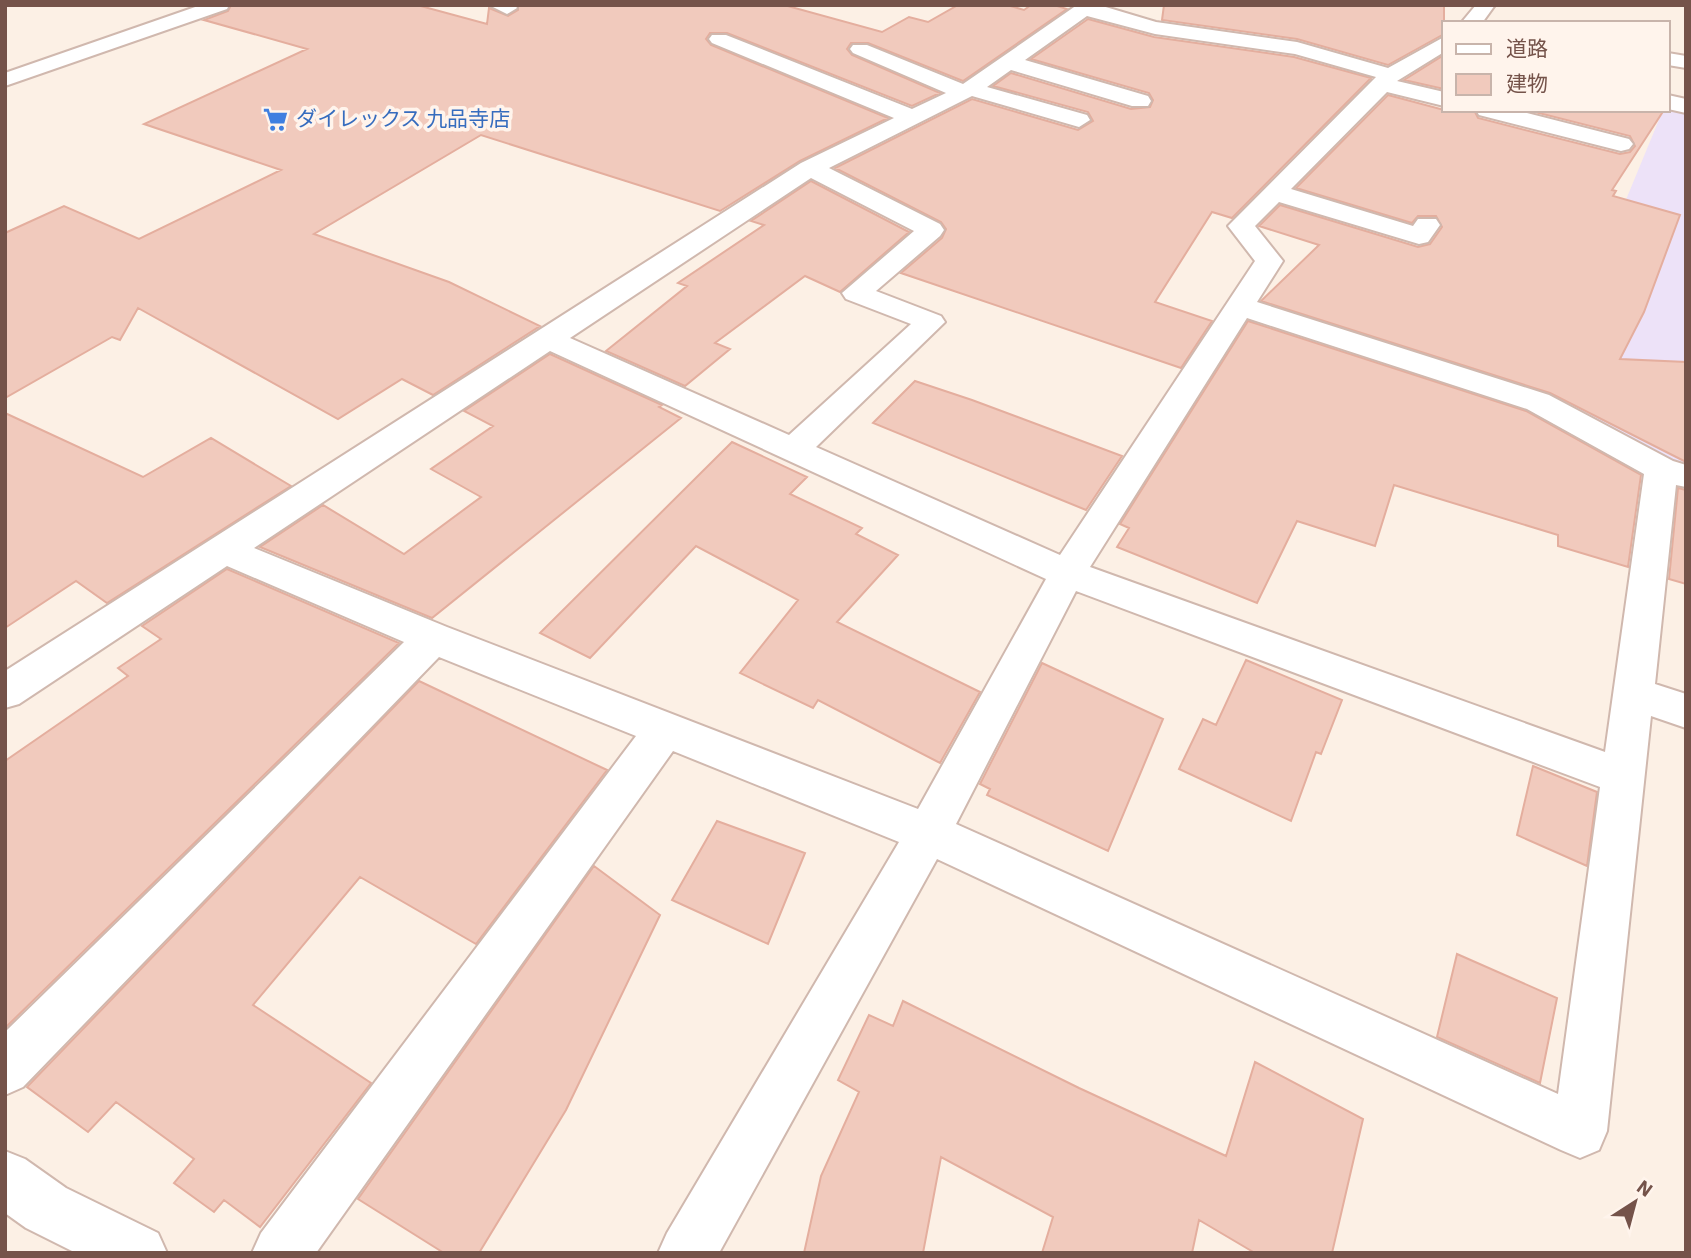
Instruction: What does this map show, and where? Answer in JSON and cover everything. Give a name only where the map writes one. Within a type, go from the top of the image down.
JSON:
[{"type":"street","points":[[5,80],[220,5]]},
{"type":"street","points":[[1473,21],[1486,5]]},
{"type":"street","points":[[5,692],[226,551],[810,168],[966,90],[1087,7],[1155,28],[1297,48],[1442,98]]},
{"type":"street","points":[[719,39],[912,117]]},
{"type":"street","points":[[687,1253],[928,833],[1067,573],[1269,261],[1241,226],[1387,79],[1442,44]]},
{"type":"street","points":[[860,50],[966,90],[1079,120]]},
{"type":"street","points":[[1008,62],[1140,101]]},
{"type":"street","points":[[1495,112],[1621,144]]},
{"type":"street","points":[[793,450],[931,323],[856,293],[931,230],[810,168]]},
{"type":"street","points":[[1275,192],[1418,238]]},
{"type":"street","points":[[226,551],[433,638],[928,833],[1580,1131],[1634,693],[1674,473],[1538,402],[1239,306]]},
{"type":"street","points":[[547,339],[1067,573],[1623,777]]},
{"type":"street","points":[[5,1069],[433,638]]},
{"type":"street","points":[[1634,693],[1686,711]]},
{"type":"street","points":[[281,1253],[664,730]]},
{"type":"street","points":[[5,1179],[46,1208],[138,1253]]},
{"type":"shaded area","points":[[1670,106],[1686,109],[1686,467],[1639,453],[1545,396],[1662,112],[1670,112]]},
{"type":"building","points":[[231,5],[417,5],[487,24],[489,8],[508,16],[518,10],[518,5],[784,5],[882,32],[909,17],[928,22],[958,5],[1007,5],[1024,10],[1031,5],[1054,5],[1067,9],[963,81],[868,43],[851,43],[847,49],[852,55],[940,93],[912,106],[727,33],[710,33],[706,39],[711,45],[888,118],[800,161],[720,211],[481,135],[314,234],[449,282],[540,326],[433,395],[402,379],[338,419],[138,308],[120,340],[112,337],[5,398],[5,233],[64,206],[139,239],[281,170],[144,124],[307,49],[204,20],[228,11]]},
{"type":"building","points":[[1164,5],[1444,5],[1442,35],[1388,65],[1297,39],[1162,20]]},
{"type":"building","points":[[1088,19],[1154,37],[1294,57],[1371,78],[1232,218],[1212,212],[1155,302],[1212,321],[1181,368],[901,273],[942,238],[946,229],[941,222],[835,168],[972,99],[1078,130],[1093,121],[1088,112],[993,86],[1011,73],[1131,109],[1150,107],[1153,100],[1149,93],[1031,59]]},
{"type":"building","points":[[1442,56],[1442,89],[1404,80]]},
{"type":"building","points":[[1388,95],[1442,109],[1442,112],[1475,112],[1478,118],[1620,154],[1630,152],[1635,146],[1630,136],[1535,112],[1663,112],[1612,190],[1616,191],[1613,196],[1680,215],[1644,312],[1620,359],[1686,362],[1686,462],[1550,393],[1261,301],[1319,245],[1259,226],[1280,205],[1418,247],[1430,244],[1442,227],[1436,216],[1418,216],[1412,223],[1296,188]]},
{"type":"building","points":[[811,181],[909,232],[840,292],[805,276],[715,343],[730,349],[685,386],[606,351],[687,286],[678,283],[764,225],[751,221]]},
{"type":"building","points":[[1248,321],[1526,411],[1641,475],[1628,567],[1558,546],[1558,535],[1394,485],[1375,546],[1297,521],[1257,603],[1117,547],[1129,528],[1120,524]]},
{"type":"building","points":[[550,354],[662,405],[659,407],[681,418],[432,618],[260,547],[323,505],[404,554],[481,497],[431,469],[493,426],[464,411]]},
{"type":"building","points":[[915,381],[1122,456],[1086,510],[873,423]]},
{"type":"building","points":[[5,413],[143,477],[211,438],[291,486],[107,603],[76,581],[5,628]]},
{"type":"building","points":[[732,442],[807,477],[790,494],[862,528],[856,534],[898,555],[837,622],[980,692],[940,763],[818,700],[813,708],[740,673],[798,600],[696,546],[590,658],[540,633]]},
{"type":"building","points":[[1678,488],[1686,490],[1686,584],[1669,579]]},
{"type":"building","points":[[227,569],[399,643],[5,1028],[5,761],[128,676],[118,668],[161,639],[142,626]]},
{"type":"building","points":[[1246,660],[1342,700],[1321,754],[1316,752],[1291,821],[1179,769],[1203,719],[1216,725]]},
{"type":"building","points":[[1042,663],[1163,719],[1108,851],[987,795],[990,789],[980,784]]},
{"type":"building","points":[[419,681],[607,770],[476,944],[360,877],[253,1005],[371,1083],[260,1227],[224,1200],[214,1212],[174,1183],[194,1159],[116,1102],[88,1132],[27,1087]]},
{"type":"building","points":[[1533,766],[1597,792],[1587,866],[1517,835]]},
{"type":"building","points":[[717,821],[805,853],[768,944],[672,900]]},
{"type":"building","points":[[594,866],[660,915],[566,1110],[479,1253],[444,1253],[358,1199]]},
{"type":"building","points":[[1457,954],[1557,998],[1540,1083],[1437,1037]]},
{"type":"building","points":[[903,1001],[1079,1088],[1226,1156],[1255,1062],[1363,1119],[1332,1253],[1255,1253],[1199,1220],[1192,1253],[1042,1253],[1053,1217],[941,1157],[923,1253],[804,1253],[821,1176],[859,1092],[838,1080],[869,1015],[893,1026]]},
{"type":"place","name":"ダイレックス 九品寺店","points":[[276,119]]}]
